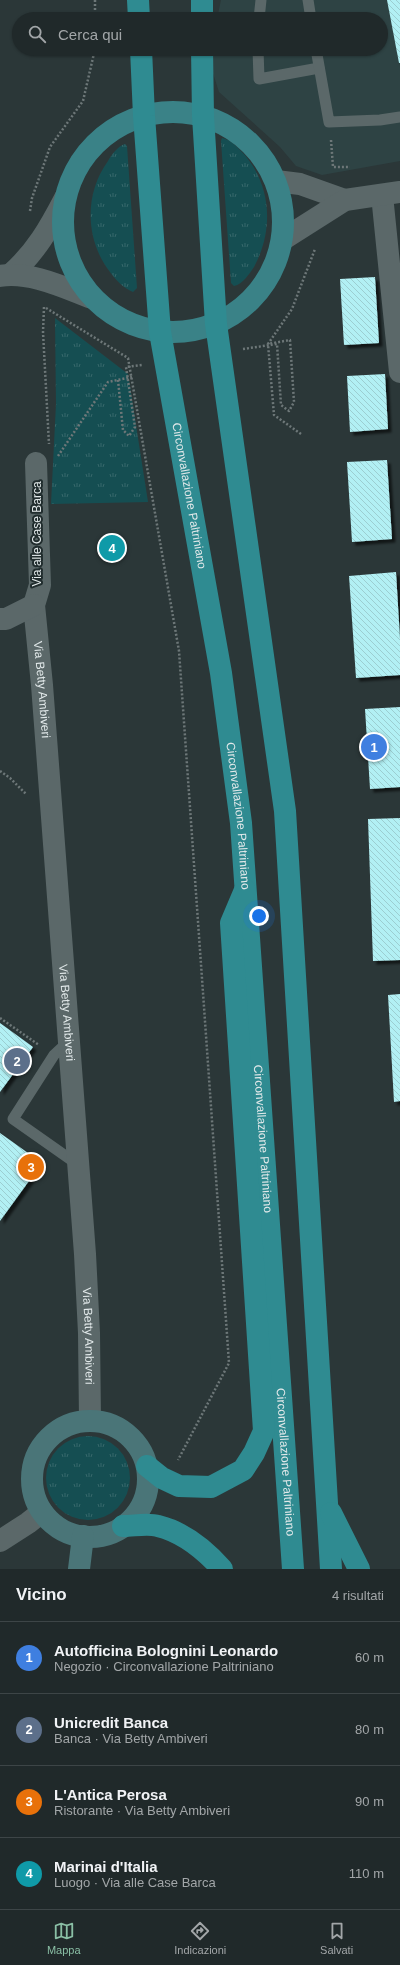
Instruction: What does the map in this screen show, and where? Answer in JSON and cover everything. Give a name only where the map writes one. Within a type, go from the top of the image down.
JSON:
[{"type":"highway","points":[[138,0],[139,12]]},
{"type":"highway","name":"Circonvallazione Paltriniano","points":[[140,56],[160,332],[221,673],[241,823],[293,1569]]},
{"type":"highway","points":[[202,56],[203,116],[216,324],[285,811],[326,1503],[332,1569]]},
{"type":"highway","points":[[147,1466],[162,1478],[180,1486],[211,1487],[244,1470],[264,1431],[231,923],[246,887]]},
{"type":"highway","points":[[326,1503],[359,1569]]},
{"type":"highway","points":[[123,1526],[157,1525],[180,1533],[209,1555],[222,1569]]},
{"type":"main road","points":[[173,112],[203,116],[227,126],[241,135],[263,158],[276,181],[283,217],[282,240],[275,264],[263,286],[238,311],[216,324],[189,331],[160,332],[142,328],[120,320],[92,298],[76,276],[66,251],[62,225],[65,198],[76,170],[93,146],[119,126],[144,116],[173,112]]},
{"type":"main road","points":[[90,1420],[110,1424],[127,1433],[140,1448],[147,1466],[148,1483],[144,1500],[135,1514],[123,1526],[111,1533],[97,1536],[83,1536],[67,1532],[54,1524],[42,1512],[34,1496],[32,1478],[38,1455],[44,1444],[56,1431],[72,1423],[90,1420]]},
{"type":"main road","points":[[79,1569],[83,1536]]},
{"type":"street","points":[[276,181],[300,184],[345,200]]},
{"type":"street","points":[[282,240],[345,200],[391,193],[400,372]]},
{"type":"street","points":[[6,275],[27,260],[40,244],[65,198]]},
{"type":"street","points":[[6,275],[64,287],[92,298]]},
{"type":"street","name":"Via alle Case Barca","points":[[34,605],[40,585],[47,457]]},
{"type":"street","points":[[0,619],[6,619],[34,605]]},
{"type":"street","name":"Via Betty Ambiveri","points":[[34,605],[42,685],[61,1049],[77,1164],[85,1254],[89,1333],[90,1420]]},
{"type":"street","points":[[0,1541],[42,1512]]},
{"type":"lane","points":[[260,12],[261,0]]},
{"type":"lane","points":[[308,0],[310,12]]},
{"type":"lane","points":[[258,56],[259,79],[319,68]]},
{"type":"lane","points":[[317,56],[329,122],[380,120],[400,117]]},
{"type":"lane","points":[[61,1049],[13,1120],[77,1164]]},
{"type":"path","points":[[95,0],[95,12]]},
{"type":"path","points":[[331,133],[333,167],[350,167]]},
{"type":"path","points":[[301,434],[274,415],[268,344],[292,309],[317,243]]},
{"type":"path","points":[[47,457],[43,332],[44,307],[128,358],[179,651],[229,1363],[178,1458],[180,1486]]},
{"type":"path","points":[[268,344],[290,340],[294,402],[289,411],[282,405],[277,344]]},
{"type":"path","points":[[118,380],[124,430],[130,436],[135,427],[126,367]]},
{"type":"path","points":[[47,457],[108,382],[132,377]]},
{"type":"path","points":[[0,1018],[61,1049]]},
{"type":"shaded area","points":[[221,0],[400,0],[400,161],[322,175],[296,166],[280,147],[219,92],[211,67],[212,56],[388,56],[388,12],[218,12]]},
{"type":"green space","points":[[222,138],[228,140],[236,146],[252,165],[259,178],[267,208],[265,238],[260,253],[248,276],[234,286],[231,283]]},
{"type":"green space","points":[[125,144],[127,146],[137,288],[133,292],[117,281],[102,259],[92,232],[91,217],[91,202],[100,174],[113,153]]},
{"type":"green space","points":[[55,318],[128,374],[148,502],[51,504],[56,404]]},
{"type":"green space","points":[[88,1436],[96,1437],[111,1443],[123,1455],[129,1470],[129,1486],[123,1501],[111,1513],[96,1519],[88,1520],[80,1519],[65,1513],[53,1501],[47,1486],[46,1478],[47,1470],[53,1455],[65,1443],[80,1437]]},
{"type":"building","points":[[387,0],[400,0],[400,63],[399,63]]},
{"type":"building","points":[[375,277],[379,343],[344,345],[340,279]]},
{"type":"building","points":[[385,374],[388,429],[350,432],[347,376]]},
{"type":"building","points":[[387,460],[392,539],[352,542],[347,462]]},
{"type":"building","points":[[396,572],[400,639],[400,675],[356,678],[349,576]]},
{"type":"building","points":[[400,707],[400,787],[370,789],[365,709]]},
{"type":"building","points":[[400,818],[400,960],[373,961],[368,819]]},
{"type":"building","points":[[400,994],[400,1101],[394,1102],[388,995]]},
{"type":"building","points":[[0,1023],[33,1047],[0,1092]]},
{"type":"building","points":[[0,1133],[42,1163],[0,1221]]},
{"type":"place","name":"Marinai d'Italia","points":[[112,548]]},
{"type":"place","name":"Autofficina Bolognini Leonardo","points":[[374,747]]},
{"type":"place","name":"Unicredit Banca","points":[[17,1061]]},
{"type":"place","name":"L'Antica Perosa","points":[[31,1167]]}]
